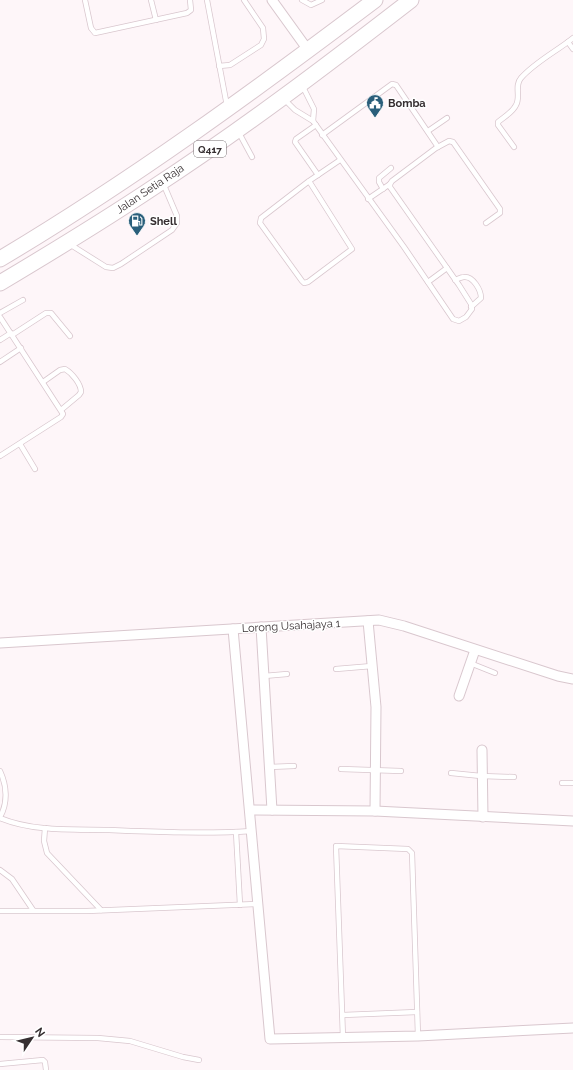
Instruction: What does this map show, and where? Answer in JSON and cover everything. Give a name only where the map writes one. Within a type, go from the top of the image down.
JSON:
[{"type":"highway","name":"Jalan Setia Raja","points":[[0,258],[56,226],[183,141],[375,0]]},
{"type":"highway","name":"Jalan Setia Raja","points":[[0,284],[163,182],[301,84],[411,0]]},
{"type":"street","points":[[272,0],[308,50]]},
{"type":"street","name":"Lorong Usahajaya 1","points":[[0,643],[378,620],[404,626],[475,650],[558,676],[573,679]]},
{"type":"street","points":[[368,621],[376,707],[375,811]]},
{"type":"street","points":[[261,627],[272,810]]},
{"type":"street","points":[[234,629],[270,1039],[343,1039],[573,1028]]},
{"type":"street","points":[[459,696],[475,650]]},
{"type":"street","points":[[482,750],[481,776],[483,817]]},
{"type":"street","points":[[251,810],[375,811],[573,821]]},
{"type":"lane","points":[[85,0],[91,28],[95,33],[187,13],[191,10],[190,0]]},
{"type":"lane","points":[[151,0],[156,20]]},
{"type":"lane","points":[[207,0],[228,109]]},
{"type":"lane","points":[[219,66],[230,65],[261,45],[264,39],[262,28],[244,0]]},
{"type":"lane","points":[[302,0],[311,5],[322,0]]},
{"type":"lane","points":[[514,147],[498,125],[498,122],[518,104],[517,89],[520,79],[532,68],[573,38]]},
{"type":"lane","points":[[568,42],[573,49]]},
{"type":"lane","points":[[301,84],[314,109],[314,123],[296,139],[295,142],[318,175]]},
{"type":"lane","points":[[322,135],[392,84],[396,85],[438,147]]},
{"type":"lane","points":[[283,97],[295,110],[314,123],[453,318],[459,321],[466,318],[472,309],[471,306],[447,268],[390,187],[390,184]]},
{"type":"lane","points":[[428,131],[447,118]]},
{"type":"lane","points":[[237,130],[252,157]]},
{"type":"lane","points":[[368,199],[438,147],[449,141],[453,142],[500,209],[500,213],[486,223]]},
{"type":"lane","points":[[309,181],[352,248],[308,282],[304,283],[260,223],[261,218],[309,181],[340,160]]},
{"type":"lane","points":[[382,189],[379,178],[391,168]]},
{"type":"lane","points":[[67,243],[106,267],[113,268],[122,264],[172,230],[177,223],[177,216],[163,182]]},
{"type":"lane","points":[[428,282],[447,268]]},
{"type":"lane","points":[[455,280],[465,276],[470,277],[481,292],[481,298],[471,306]]},
{"type":"lane","points":[[0,313],[22,300]]},
{"type":"lane","points":[[0,340],[46,313],[51,313],[70,336]]},
{"type":"lane","points":[[0,317],[63,414],[61,417],[0,456]]},
{"type":"lane","points":[[0,362],[21,348]]},
{"type":"lane","points":[[43,382],[60,370],[65,369],[70,372],[81,388],[82,392],[61,410]]},
{"type":"lane","points":[[20,444],[35,469]]},
{"type":"lane","points":[[470,663],[495,673]]},
{"type":"lane","points":[[336,669],[372,666]]},
{"type":"lane","points":[[264,676],[287,674]]},
{"type":"lane","points":[[269,767],[294,766]]},
{"type":"lane","points":[[341,769],[401,771]]},
{"type":"lane","points":[[0,771],[5,784],[6,799],[0,818],[10,823],[44,828],[153,832],[252,831]]},
{"type":"lane","points":[[451,773],[514,777]]},
{"type":"lane","points":[[562,783],[573,783]]},
{"type":"lane","points":[[44,828],[44,841],[47,853],[100,910]]},
{"type":"lane","points":[[236,832],[240,905]]},
{"type":"lane","points":[[343,1039],[336,846],[408,849],[412,853],[418,1036]]},
{"type":"lane","points":[[0,870],[12,879],[33,910]]},
{"type":"lane","points":[[0,911],[100,910],[259,904]]},
{"type":"lane","points":[[343,1015],[417,1012]]},
{"type":"lane","points":[[0,1037],[98,1038],[130,1041],[182,1057],[199,1060]]},
{"type":"lane","points":[[0,1064],[43,1060],[45,1062],[46,1070]]},
{"type":"place","name":"Bomba","points":[[375,118]]},
{"type":"place","name":"Shell","points":[[137,236]]}]
